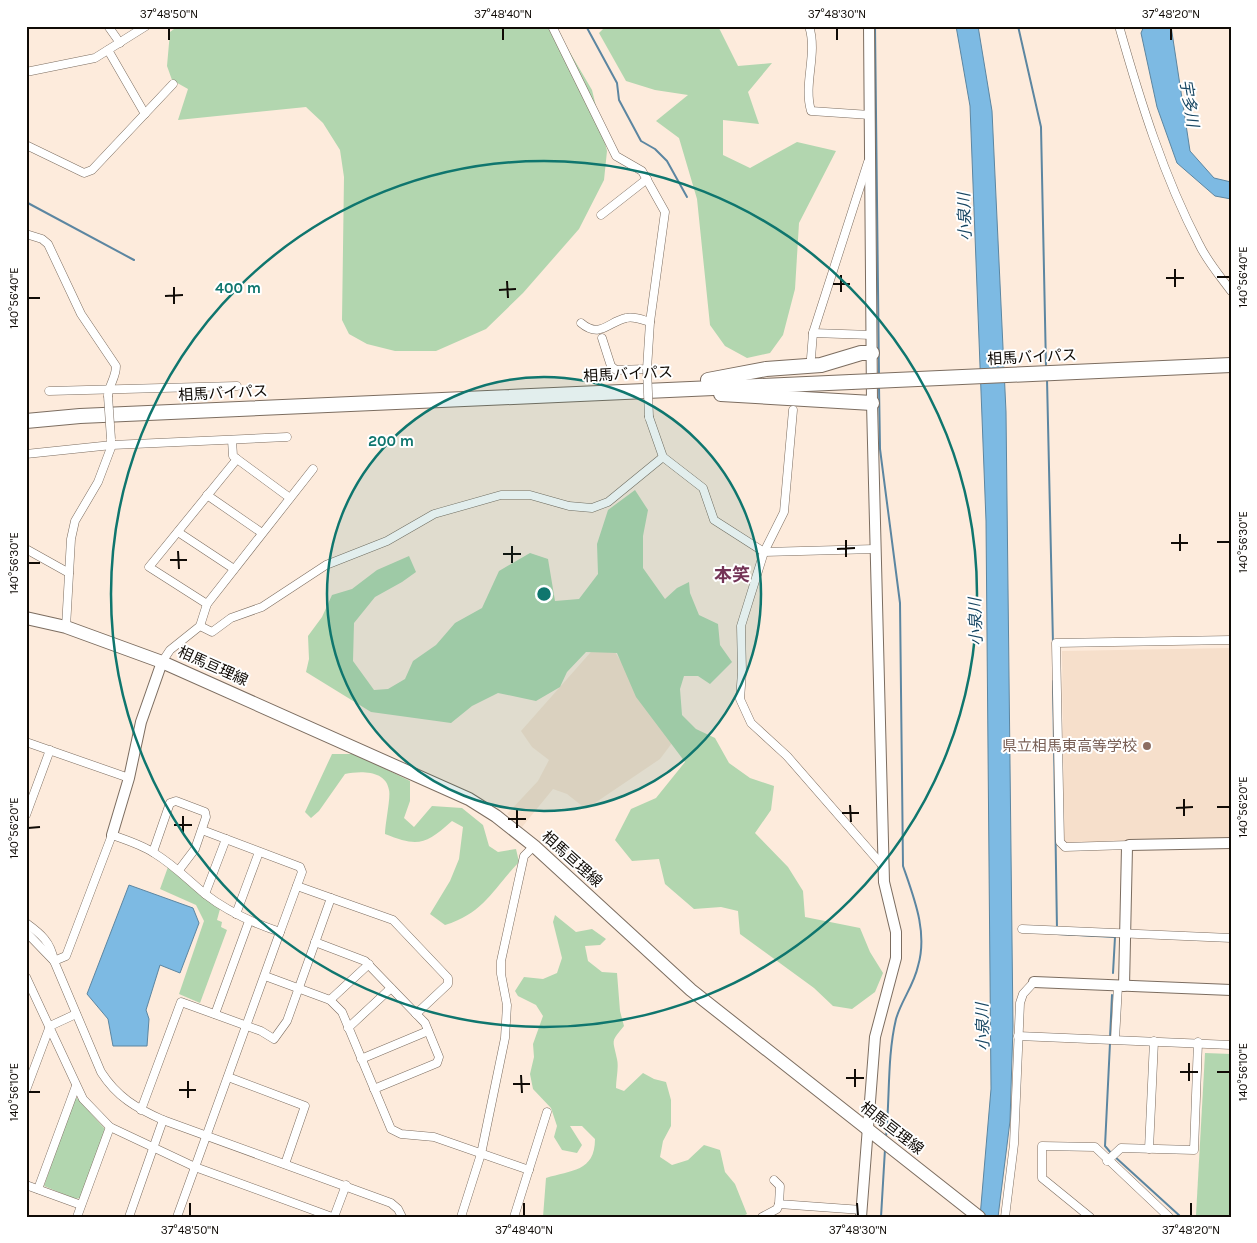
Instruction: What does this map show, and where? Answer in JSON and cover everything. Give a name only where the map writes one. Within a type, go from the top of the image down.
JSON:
[{"type":"highway","points":[[658,389],[766,369],[821,365],[861,353],[872,353]]},
{"type":"highway","name":"相馬バイパス","points":[[26,421],[80,416],[658,389],[1231,365]]},
{"type":"highway","points":[[658,389],[872,403]]},
{"type":"main road","name":"相馬亘理線","points":[[26,618],[66,627],[162,662],[469,799],[496,816],[534,846],[691,990],[972,1214]]},
{"type":"street","points":[[108,26],[120,42]]},
{"type":"street","points":[[26,72],[95,58],[146,26]]},
{"type":"street","points":[[552,26],[616,156],[642,172],[665,212],[650,322],[647,369],[649,417],[663,457],[702,488],[714,520],[764,552],[875,548]]},
{"type":"street","points":[[809,26],[813,39],[808,86],[811,111],[870,115]]},
{"type":"street","points":[[779,1204],[862,1214],[875,1037],[896,958],[896,932],[884,882],[883,866],[872,403],[869,26]]},
{"type":"street","points":[[1118,26],[1141,105],[1168,173],[1199,245],[1231,291]]},
{"type":"street","points":[[108,50],[145,114]]},
{"type":"street","points":[[26,146],[84,173],[92,170],[174,84]]},
{"type":"street","points":[[811,358],[813,333],[870,156]]},
{"type":"street","points":[[600,215],[647,179]]},
{"type":"street","points":[[26,234],[42,239],[48,244],[80,314],[116,366],[116,375],[108,392],[111,442],[98,482],[76,521],[71,540],[66,627]]},
{"type":"street","points":[[581,322],[589,329],[597,330],[626,318],[650,322]]},
{"type":"street","points":[[813,333],[872,334]]},
{"type":"street","points":[[602,338],[611,366],[616,370],[647,369]]},
{"type":"street","points":[[49,390],[108,392],[237,386]]},
{"type":"street","points":[[793,410],[784,512],[764,552],[741,626],[742,672],[740,699],[751,723],[787,756],[883,866]]},
{"type":"street","points":[[26,454],[111,442],[287,437]]},
{"type":"street","points":[[232,440],[233,456],[290,498]]},
{"type":"street","points":[[200,626],[212,632],[231,618],[269,602],[326,565],[387,541],[434,514],[502,495],[530,495],[569,506],[592,508],[608,502],[663,457]]},
{"type":"street","points":[[207,604],[149,567],[237,459]]},
{"type":"street","points":[[54,961],[66,956],[112,834],[129,778],[140,722],[162,662],[170,650],[200,626],[207,604],[313,469]]},
{"type":"street","points":[[207,495],[262,534]]},
{"type":"street","points":[[178,532],[234,569]]},
{"type":"street","points":[[26,549],[69,573]]},
{"type":"street","points":[[1231,640],[1056,643],[1060,842],[1065,847],[1231,843]]},
{"type":"street","points":[[26,742],[129,778]]},
{"type":"street","points":[[26,815],[50,750]]},
{"type":"street","points":[[26,790],[34,793]]},
{"type":"street","points":[[153,852],[170,803],[176,801],[205,812],[206,817],[195,849],[178,870]]},
{"type":"street","points":[[177,1217],[302,872],[300,867],[202,830]]},
{"type":"street","points":[[112,834],[153,852],[178,870],[205,894],[236,914],[249,921],[280,932]]},
{"type":"street","points":[[205,894],[226,839]]},
{"type":"street","points":[[1111,1039],[1121,986],[1126,933],[1127,847],[1129,845]]},
{"type":"street","points":[[461,1217],[481,1154],[505,1038],[507,1005],[501,974],[501,961],[524,856],[534,846]]},
{"type":"street","points":[[236,914],[259,852]]},
{"type":"street","points":[[298,886],[393,920],[448,978],[448,984],[416,1014]]},
{"type":"street","points":[[141,1110],[181,1002],[247,1026],[274,1039],[287,1021],[331,898]]},
{"type":"street","points":[[215,1014],[249,921]]},
{"type":"street","points":[[26,923],[40,933],[51,946],[54,961],[76,1014],[109,1085],[130,1104],[163,1120],[346,1185],[391,1203],[398,1209],[402,1217]]},
{"type":"street","points":[[1022,929],[1231,938]]},
{"type":"street","points":[[26,932],[54,961]]},
{"type":"street","points":[[315,942],[366,960],[425,1023],[439,1058],[437,1063],[374,1089]]},
{"type":"street","points":[[330,1000],[369,964]]},
{"type":"street","points":[[264,976],[330,1000],[342,1012],[388,1124],[396,1132],[434,1137],[529,1170]]},
{"type":"street","points":[[26,978],[50,1026],[76,1086],[92,1111],[110,1127],[195,1167],[333,1217],[346,1185]]},
{"type":"street","points":[[1005,1217],[1014,1144],[1020,1003],[1023,994],[1034,982],[1231,990]]},
{"type":"street","points":[[348,1028],[391,988]]},
{"type":"street","points":[[27,1088],[50,1026],[76,1014]]},
{"type":"street","points":[[361,1059],[428,1031]]},
{"type":"street","points":[[1018,1036],[1198,1042],[1231,1045]]},
{"type":"street","points":[[1148,1149],[1154,1041]]},
{"type":"street","points":[[1108,1160],[1121,1148],[1194,1150],[1198,1042]]},
{"type":"street","points":[[228,1077],[305,1106],[285,1164]]},
{"type":"street","points":[[38,1190],[76,1086]]},
{"type":"street","points":[[514,1217],[547,1112]]},
{"type":"street","points":[[129,1217],[163,1120]]},
{"type":"street","points":[[77,1217],[110,1127]]},
{"type":"street","points":[[1090,1217],[1042,1178],[1042,1146],[1095,1147],[1169,1217]]},
{"type":"street","points":[[762,1217],[778,1209],[780,1186],[774,1180]]},
{"type":"street","points":[[26,1185],[81,1204]]},
{"type":"shaded area","points":[[605,636],[672,743],[660,759],[586,809],[567,794],[553,789],[522,827],[507,814],[538,781],[549,760],[532,747],[521,731]]},
{"type":"shaded area","name":"県立相馬東高等学校","points":[[1231,648],[1231,841],[1064,845],[1062,651]]},
{"type":"green space","points":[[178,26],[549,26],[565,44],[592,90],[607,151],[604,180],[579,229],[523,293],[486,329],[436,351],[395,351],[367,344],[349,334],[342,320],[344,177],[340,150],[323,123],[306,107],[178,120],[188,89],[172,80],[167,66],[170,32]]},
{"type":"green space","points":[[606,26],[718,26],[738,66],[772,63],[748,92],[759,124],[723,120],[723,155],[750,168],[797,142],[836,151],[799,223],[795,289],[783,335],[770,353],[747,358],[725,346],[710,325],[697,199],[679,138],[656,121],[688,95],[655,90],[626,81],[599,33]]},
{"type":"green space","points":[[635,490],[648,510],[643,536],[643,568],[665,599],[677,588],[689,582],[690,593],[699,615],[718,624],[720,645],[732,662],[710,684],[698,676],[684,676],[680,689],[682,715],[696,729],[715,738],[729,763],[750,778],[774,786],[771,810],[755,833],[788,867],[803,891],[805,917],[860,928],[870,952],[883,973],[875,992],[852,1009],[833,1006],[814,988],[740,934],[738,911],[721,907],[694,909],[665,884],[659,859],[632,861],[615,840],[631,809],[656,798],[685,762],[636,697],[617,653],[586,652],[567,672],[560,687],[536,701],[498,693],[472,706],[451,723],[371,712],[306,672],[309,659],[308,636],[322,617],[332,595],[352,589],[377,570],[409,556],[416,572],[375,597],[354,623],[353,661],[374,690],[388,689],[405,679],[413,661],[436,645],[455,623],[482,608],[499,571],[530,553],[548,559],[555,601],[579,599],[598,574],[597,544],[608,510]]},
{"type":"green space","points":[[332,754],[355,754],[410,781],[410,801],[404,818],[414,827],[432,806],[462,808],[483,825],[489,846],[498,852],[516,849],[519,862],[479,907],[459,920],[445,925],[430,914],[450,881],[459,859],[463,827],[452,821],[428,839],[414,842],[385,834],[389,804],[387,783],[378,775],[365,772],[345,774],[319,811],[311,818],[305,812]]},
{"type":"green space","points":[[168,867],[220,909],[217,920],[222,922],[221,927],[227,930],[200,1003],[179,994],[204,921],[196,905],[160,889]]},
{"type":"green space","points":[[555,915],[576,932],[592,929],[606,939],[600,945],[585,946],[588,961],[602,972],[617,973],[620,1011],[624,1026],[614,1041],[618,1062],[616,1088],[624,1091],[643,1073],[654,1079],[666,1082],[671,1100],[671,1126],[663,1141],[660,1157],[672,1165],[688,1160],[704,1145],[720,1150],[725,1172],[735,1184],[747,1214],[741,1217],[543,1217],[546,1178],[572,1171],[586,1164],[594,1150],[595,1139],[582,1126],[570,1126],[582,1145],[577,1153],[562,1150],[554,1137],[557,1126],[551,1108],[533,1089],[530,1074],[534,1057],[533,1044],[543,1016],[536,1005],[518,996],[515,991],[524,977],[543,979],[557,973],[562,958],[553,922]]},
{"type":"green space","points":[[1205,1053],[1231,1054],[1231,1217],[1199,1217],[1196,1215]]},
{"type":"green space","points":[[77,1098],[105,1129],[80,1198],[75,1199],[44,1186],[74,1099]]},
{"type":"water","points":[[956,26],[978,26],[992,111],[1006,412],[1013,1026],[1010,1121],[998,1217],[980,1217],[991,1089],[986,521],[970,106]]},
{"type":"water","points":[[1144,26],[1171,26],[1190,151],[1214,178],[1231,182],[1231,199],[1215,196],[1177,163],[1157,107],[1141,33]]},
{"type":"water","points":[[129,885],[193,908],[199,923],[180,973],[160,965],[146,1010],[149,1019],[147,1046],[113,1046],[108,1019],[87,994]]},
{"type":"waterway","points":[[586,26],[617,83],[619,100],[641,141],[655,149],[667,161],[687,197]]},
{"type":"waterway","points":[[875,26],[879,376]]},
{"type":"waterway","points":[[1018,26],[1041,127],[1046,367]]},
{"type":"waterway","points":[[26,202],[134,260]]},
{"type":"waterway","points":[[1047,379],[1053,644]]},
{"type":"waterway","points":[[879,386],[880,449],[900,603],[903,866],[921,928],[921,953],[916,973],[898,1012],[893,1033],[886,1137]]},
{"type":"waterway","points":[[1053,681],[1057,929]]},
{"type":"waterway","points":[[1057,934],[1115,937],[1113,973]]},
{"type":"waterway","points":[[1110,1038],[1112,995]]},
{"type":"waterway","points":[[1110,1043],[1105,1146],[1111,1153]]},
{"type":"waterway","points":[[881,1217],[885,1149]]},
{"type":"waterway","points":[[1114,1156],[1181,1217]]},
{"type":"place","name":"県立相馬東高等学校","points":[[1147,746]]},
{"type":"district","name":"本笑","points":[[732,575]]},
{"type":"water label","name":"宇多川","points":[[1190,103]]},
{"type":"water label","name":"小泉川","points":[[964,217]]},
{"type":"water label","name":"小泉川","points":[[975,622]]},
{"type":"water label","name":"小泉川","points":[[982,1027]]}]
